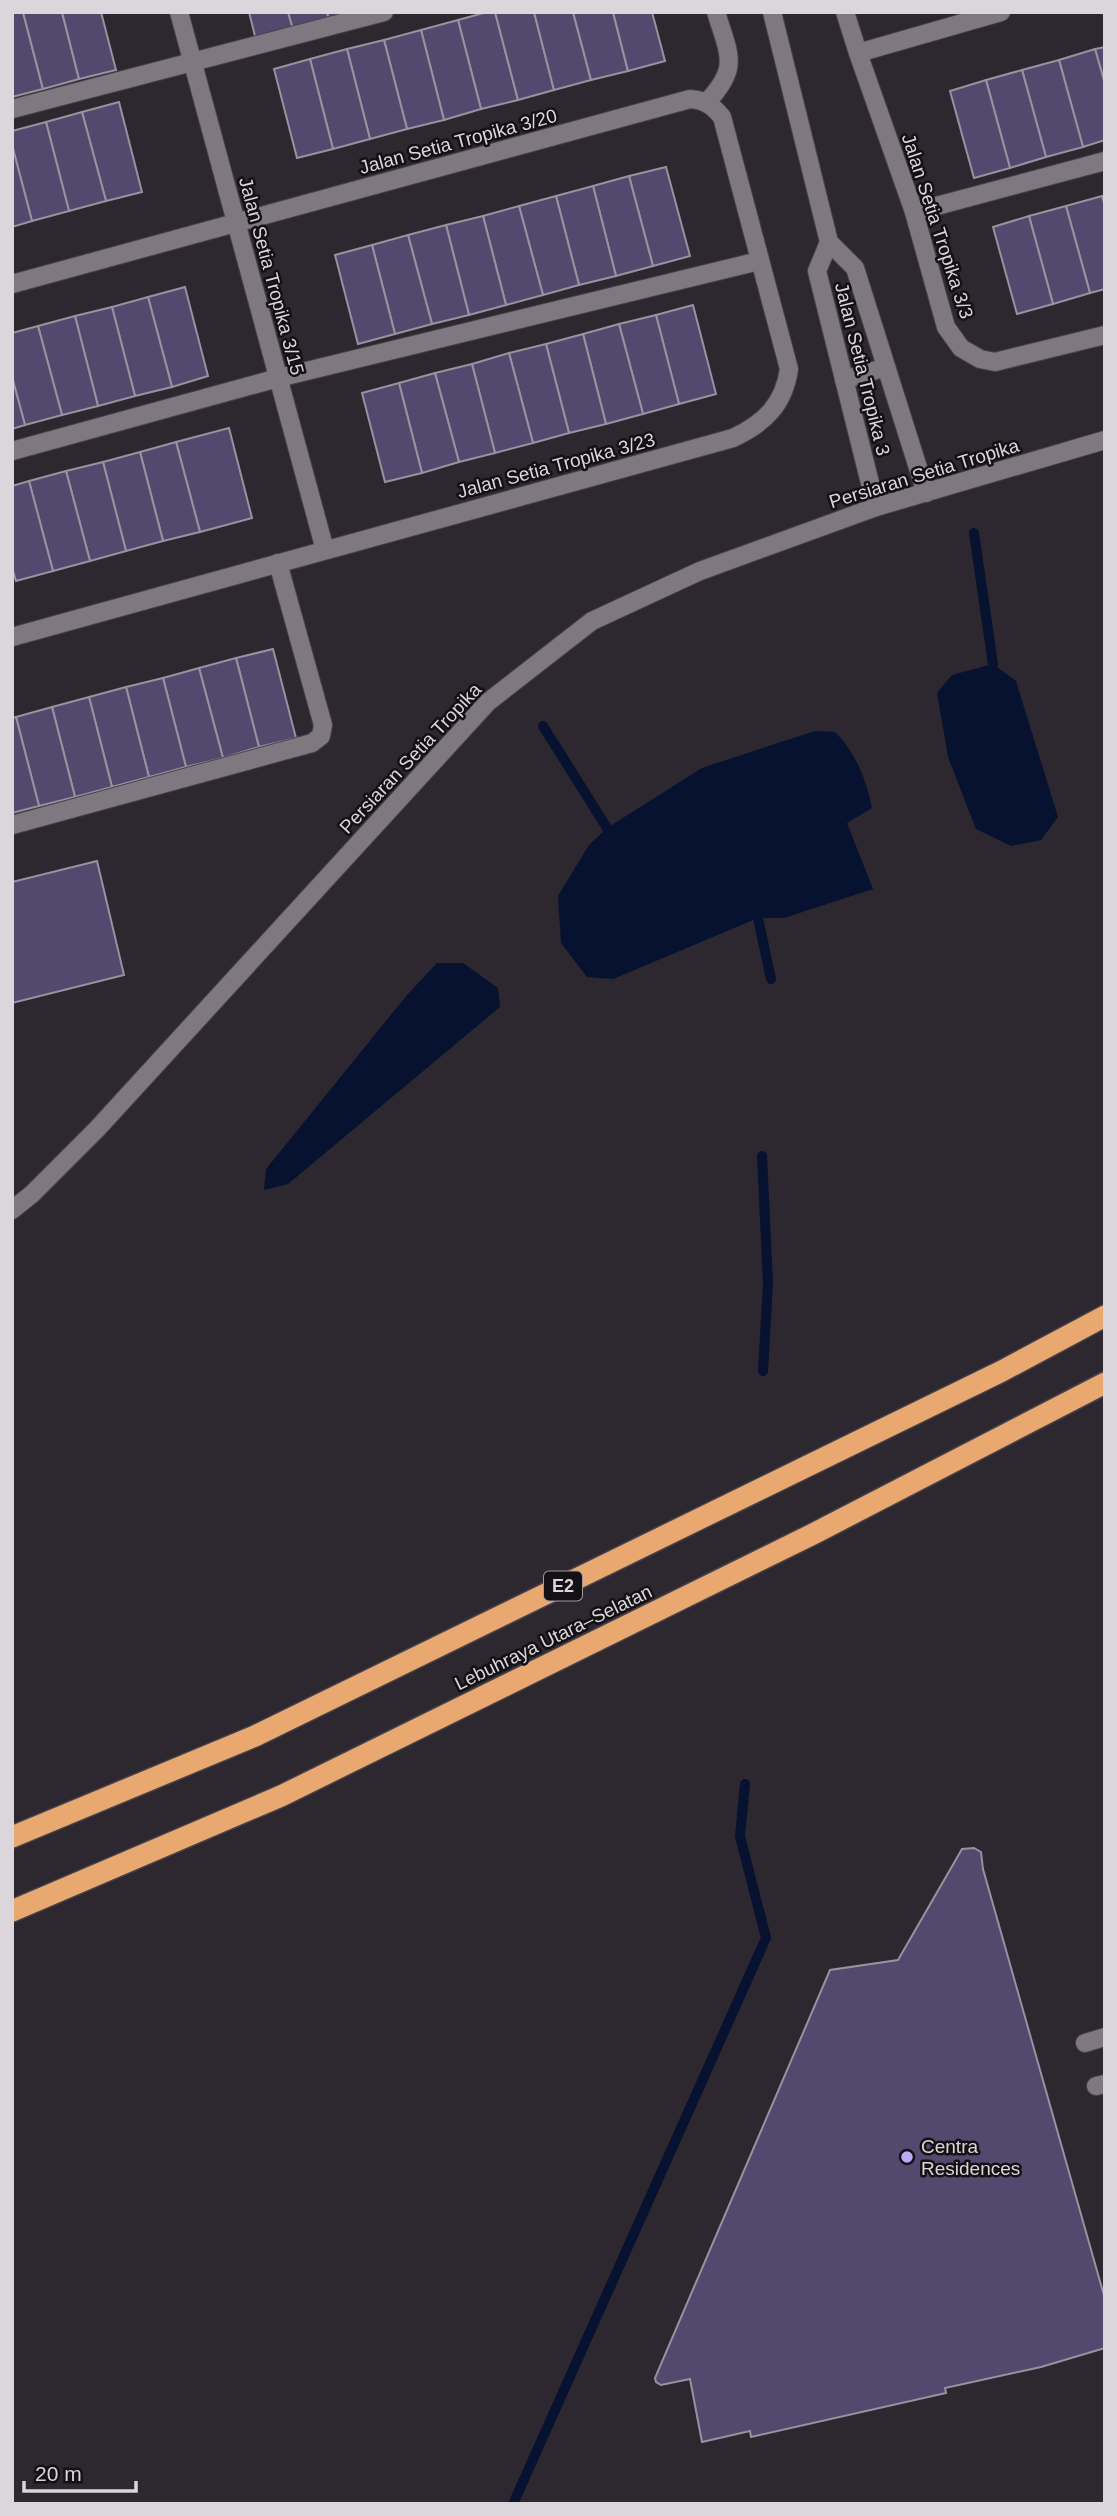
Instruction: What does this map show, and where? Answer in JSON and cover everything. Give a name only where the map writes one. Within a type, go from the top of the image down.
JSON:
[{"type":"highway","name":"E2","points":[[12,1837],[255,1736],[1002,1371],[1105,1315]]},
{"type":"highway","name":"Lebuhraya Utara–Selatan","points":[[12,1911],[281,1796],[815,1533],[1105,1383]]},
{"type":"street","name":"Jalan Setia Tropika 3/15","points":[[179,12],[325,550]]},
{"type":"street","points":[[12,109],[384,12]]},
{"type":"street","points":[[699,101],[722,86],[729,73],[730,59],[716,12]]},
{"type":"street","points":[[772,12],[829,242]]},
{"type":"street","name":"Jalan Setia Tropika 3/3","points":[[845,12],[914,212],[946,327],[961,348],[980,359],[995,362],[1105,335]]},
{"type":"street","points":[[858,53],[1002,12]]},
{"type":"street","name":"Jalan Setia Tropika 3/20","points":[[12,284],[699,101]]},
{"type":"street","name":"Jalan Setia Tropika 3/23","points":[[12,637],[733,438],[765,419],[779,402],[789,369],[722,117],[699,101]]},
{"type":"street","points":[[914,212],[1105,161]]},
{"type":"street","name":"Jalan Setia Tropika 3","points":[[876,507],[817,271],[829,242],[855,268],[926,493]]},
{"type":"street","points":[[12,451],[278,378],[759,261]]},
{"type":"street","points":[[844,380],[886,367]]},
{"type":"street","name":"Persiaran Setia Tropika","points":[[12,1210],[32,1194],[97,1129],[488,702],[592,621],[700,571],[876,507],[1105,440]]},
{"type":"street","points":[[12,825],[312,743],[321,736],[323,725],[278,564]]},
{"type":"street","points":[[1085,2043],[1105,2037]]},
{"type":"water","points":[[993,664],[1016,681],[1058,817],[1041,840],[1011,846],[976,829],[948,757],[937,693],[952,675]]},
{"type":"water","points":[[815,731],[835,732],[849,749],[867,787],[872,808],[847,823],[873,889],[784,918],[758,918],[613,979],[587,977],[561,943],[558,896],[589,845],[607,828],[702,768]]},
{"type":"water","points":[[437,963],[463,963],[498,988],[500,1007],[288,1184],[264,1190],[266,1169],[407,995]]},
{"type":"building","points":[[12,12],[23,12],[43,89],[12,97]]},
{"type":"building","points":[[23,12],[62,12],[79,79],[43,89]]},
{"type":"building","points":[[62,12],[101,12],[116,70],[79,79]]},
{"type":"building","points":[[249,12],[288,12],[293,29],[256,40]]},
{"type":"building","points":[[288,12],[327,12],[329,20],[293,29]]},
{"type":"building","points":[[327,12],[359,12],[329,20]]},
{"type":"building","points":[[495,12],[518,100],[481,109],[458,20]]},
{"type":"building","points":[[495,12],[534,12],[554,90],[518,100]]},
{"type":"building","points":[[534,12],[573,12],[591,80],[554,90]]},
{"type":"building","points":[[573,12],[613,12],[628,71],[591,80]]},
{"type":"building","points":[[613,12],[652,12],[665,61],[628,71]]},
{"type":"building","points":[[458,20],[481,109],[444,120],[421,30]]},
{"type":"building","points":[[421,30],[444,120],[407,129],[384,40]]},
{"type":"building","points":[[384,40],[407,129],[370,139],[347,49]]},
{"type":"building","points":[[1105,47],[1105,84],[1095,49]]},
{"type":"building","points":[[347,49],[370,139],[333,149],[310,59]]},
{"type":"building","points":[[1095,49],[1105,84],[1105,140],[1083,147],[1059,60]]},
{"type":"building","points":[[310,59],[333,149],[297,158],[274,69]]},
{"type":"building","points":[[1059,60],[1083,147],[1046,157],[1022,70]]},
{"type":"building","points":[[1022,70],[1046,157],[1010,168],[986,80]]},
{"type":"building","points":[[986,80],[1010,168],[974,178],[950,91]]},
{"type":"building","points":[[119,102],[142,192],[106,201],[82,112]]},
{"type":"building","points":[[82,112],[106,201],[69,211],[46,122]]},
{"type":"building","points":[[46,122],[69,211],[32,221],[12,145],[12,131]]},
{"type":"building","points":[[12,145],[32,221],[12,227]]},
{"type":"building","points":[[666,167],[690,256],[653,266],[629,176]]},
{"type":"building","points":[[629,176],[653,266],[616,276],[593,186]]},
{"type":"building","points":[[593,186],[616,276],[579,285],[556,196]]},
{"type":"building","points":[[556,196],[579,285],[543,295],[519,206]]},
{"type":"building","points":[[1102,196],[1105,206],[1105,289],[1090,293],[1066,206]]},
{"type":"building","points":[[519,206],[543,295],[506,305],[483,216]]},
{"type":"building","points":[[1066,206],[1090,293],[1053,304],[1029,216]]},
{"type":"building","points":[[483,216],[506,305],[469,315],[446,225]]},
{"type":"building","points":[[1029,216],[1053,304],[1017,314],[993,227]]},
{"type":"building","points":[[446,225],[469,315],[432,324],[408,235]]},
{"type":"building","points":[[408,235],[432,324],[395,334],[372,245]]},
{"type":"building","points":[[372,245],[395,334],[358,344],[335,255]]},
{"type":"building","points":[[185,287],[208,376],[172,387],[148,297]]},
{"type":"building","points":[[148,297],[172,387],[135,396],[112,307]]},
{"type":"building","points":[[693,305],[716,394],[679,404],[656,315]]},
{"type":"building","points":[[112,307],[135,396],[98,406],[75,316]]},
{"type":"building","points":[[656,315],[679,404],[643,414],[619,324]]},
{"type":"building","points":[[75,316],[98,406],[62,415],[38,326]]},
{"type":"building","points":[[619,324],[643,414],[606,424],[583,334]]},
{"type":"building","points":[[38,326],[62,415],[25,425],[12,377],[12,333]]},
{"type":"building","points":[[583,334],[606,424],[569,433],[546,344]]},
{"type":"building","points":[[546,344],[569,433],[533,443],[509,353]]},
{"type":"building","points":[[509,353],[533,443],[495,453],[472,364]]},
{"type":"building","points":[[472,364],[495,453],[459,462],[435,373]]},
{"type":"building","points":[[435,373],[459,462],[422,473],[399,383]]},
{"type":"building","points":[[12,377],[25,425],[12,429]]},
{"type":"building","points":[[399,383],[422,473],[385,482],[362,393]]},
{"type":"building","points":[[229,428],[252,518],[200,532],[176,442]]},
{"type":"building","points":[[176,442],[200,532],[163,541],[140,452]]},
{"type":"building","points":[[140,452],[163,541],[126,551],[103,462]]},
{"type":"building","points":[[103,462],[126,551],[90,561],[66,471]]},
{"type":"building","points":[[66,471],[90,561],[53,571],[29,481]]},
{"type":"building","points":[[29,481],[53,571],[16,581],[12,567],[12,486]]},
{"type":"building","points":[[273,649],[296,738],[259,747],[236,658]]},
{"type":"building","points":[[236,658],[259,747],[223,758],[199,668]]},
{"type":"building","points":[[199,668],[223,758],[186,767],[163,678]]},
{"type":"building","points":[[163,678],[186,767],[149,777],[126,687]]},
{"type":"building","points":[[126,687],[149,777],[112,787],[89,697]]},
{"type":"building","points":[[89,697],[112,787],[75,797],[52,707]]},
{"type":"building","points":[[52,707],[75,797],[39,806],[16,717]]},
{"type":"building","points":[[16,717],[39,806],[12,813],[12,718]]},
{"type":"building","points":[[97,861],[124,975],[12,1003],[12,882]]},
{"type":"building","name":"Centra Residences","points":[[974,1848],[981,1852],[983,1869],[1105,2299],[1105,2348],[1041,2367],[945,2388],[946,2393],[751,2437],[750,2431],[702,2442],[690,2379],[661,2385],[655,2378],[830,1970],[898,1960],[962,1849]]},
{"type":"waterway","points":[[974,533],[993,664]]},
{"type":"waterway","points":[[543,726],[607,828]]},
{"type":"waterway","points":[[758,918],[771,979]]},
{"type":"waterway","points":[[762,1156],[768,1283],[763,1371]]},
{"type":"waterway","points":[[513,2504],[766,1938],[740,1836],[745,1784]]},
{"type":"place","name":"Centra Residences","points":[[907,2157]]}]
